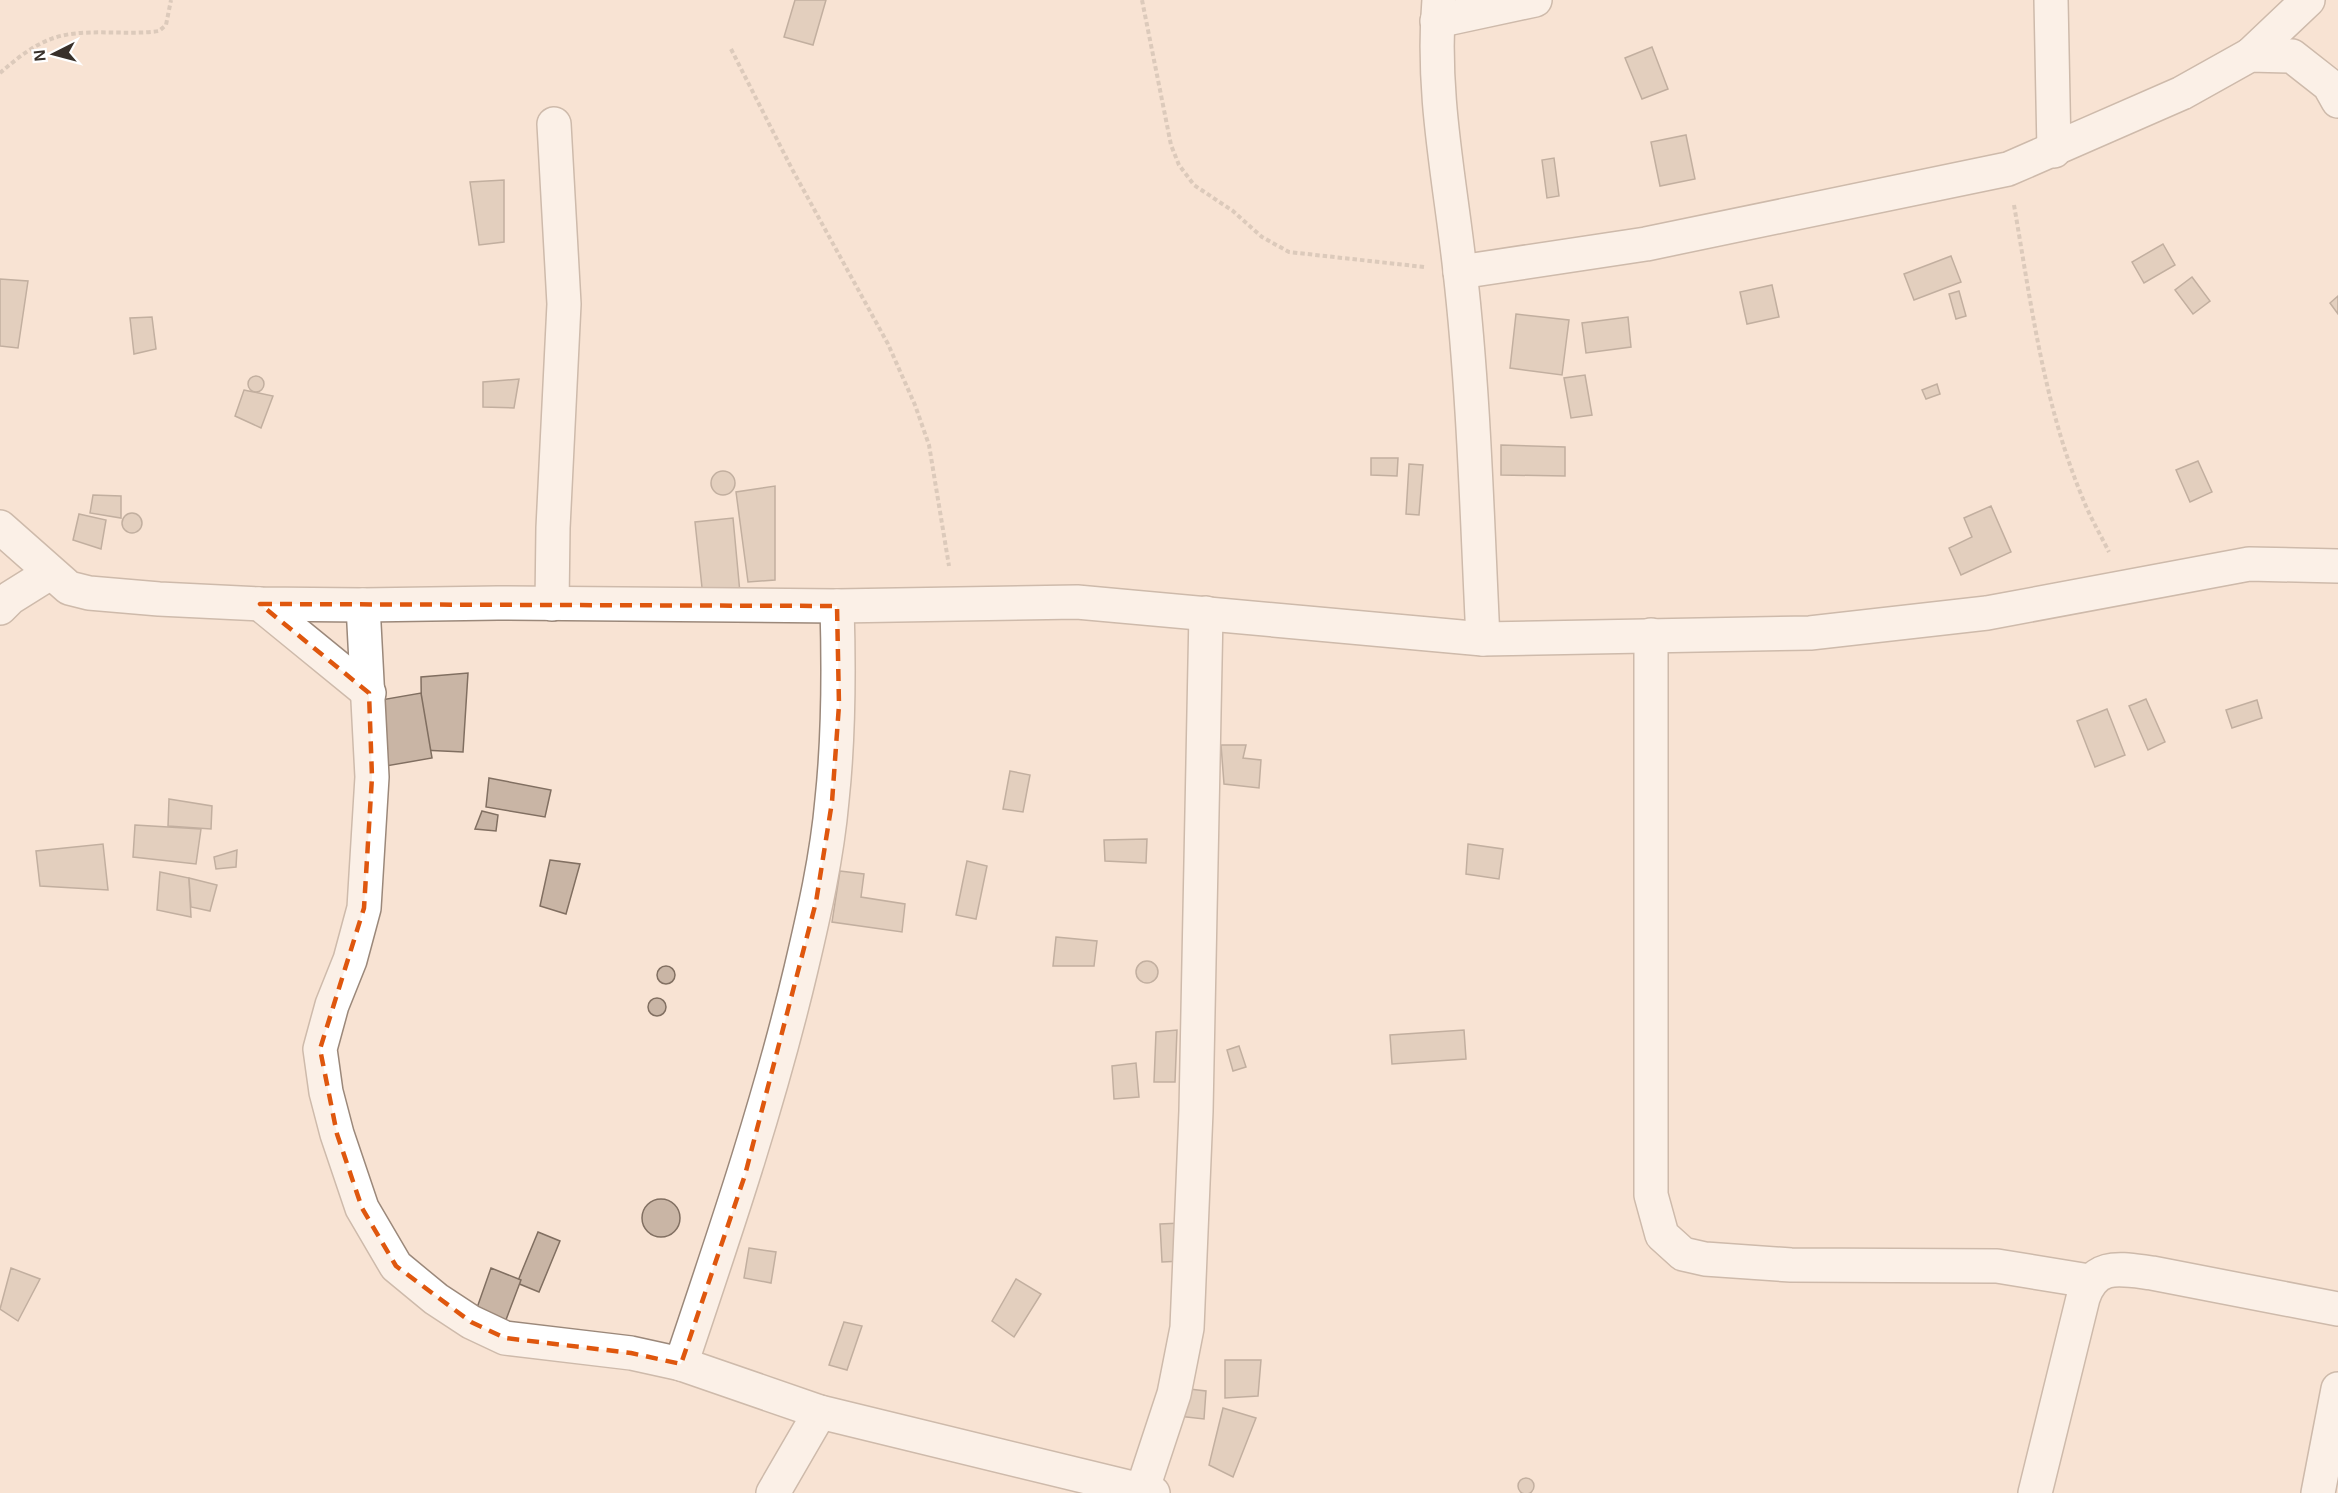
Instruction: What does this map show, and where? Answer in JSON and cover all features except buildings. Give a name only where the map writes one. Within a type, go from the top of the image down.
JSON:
[{"type":"street","points":[[1483,639],[1474,454],[1460,272],[1438,101],[1438,10],[1535,0]]},
{"type":"street","points":[[2051,0],[2054,151]]},
{"type":"street","points":[[1460,272],[1646,244],[2008,169],[2054,151],[2182,93],[2250,55],[2295,5]]},
{"type":"street","points":[[2250,55],[2292,56],[2329,85],[2338,101]]},
{"type":"street","points":[[552,604],[553,528],[564,304],[555,124]]},
{"type":"street","points":[[0,527],[69,588],[89,593],[260,604],[363,605],[837,606],[1077,602],[1483,639],[1810,633],[1987,613],[2249,564],[2338,566]]},
{"type":"street","points":[[0,608],[10,597],[50,573]]},
{"type":"street","points":[[260,604],[369,693]]},
{"type":"street","points":[[363,605],[372,777],[364,908],[350,960],[332,1005],[320,1049],[326,1092],[337,1134],[362,1208],[396,1266],[436,1299],[471,1322],[505,1338],[632,1353],[681,1364],[820,1412],[1149,1492],[1174,1394],[1187,1328],[1196,1111],[1206,613]]},
{"type":"street","points":[[681,1364],[745,1175],[784,1038],[816,902],[832,802],[839,705],[837,606]]},
{"type":"street","points":[[1651,635],[1651,1195],[1662,1235],[1683,1254],[1705,1259],[1791,1265],[1997,1266],[2089,1281]]},
{"type":"street","points":[[2035,1493],[2089,1281],[2102,1272],[2122,1269],[2338,1309]]},
{"type":"street","points":[[2318,1493],[2338,1389]]},
{"type":"street","points":[[773,1493],[820,1412]]},
{"type":"path","points":[[0,73],[21,55],[51,39],[74,34],[159,31],[166,25],[171,0]]},
{"type":"path","points":[[1142,0],[1171,145],[1179,165],[1194,185],[1233,211],[1262,237],[1289,252],[1460,272]]},
{"type":"path","points":[[732,49],[792,169],[888,344],[915,405],[931,455],[955,603]]},
{"type":"path","points":[[2008,169],[2032,308],[2056,418],[2082,498],[2126,588]]},
{"type":"highlighted area","points":[[260,604],[837,606],[839,705],[832,802],[816,902],[745,1175],[681,1364],[631,1353],[505,1338],[471,1322],[396,1266],[362,1208],[337,1134],[320,1049],[364,908],[372,777],[369,693]]}]
